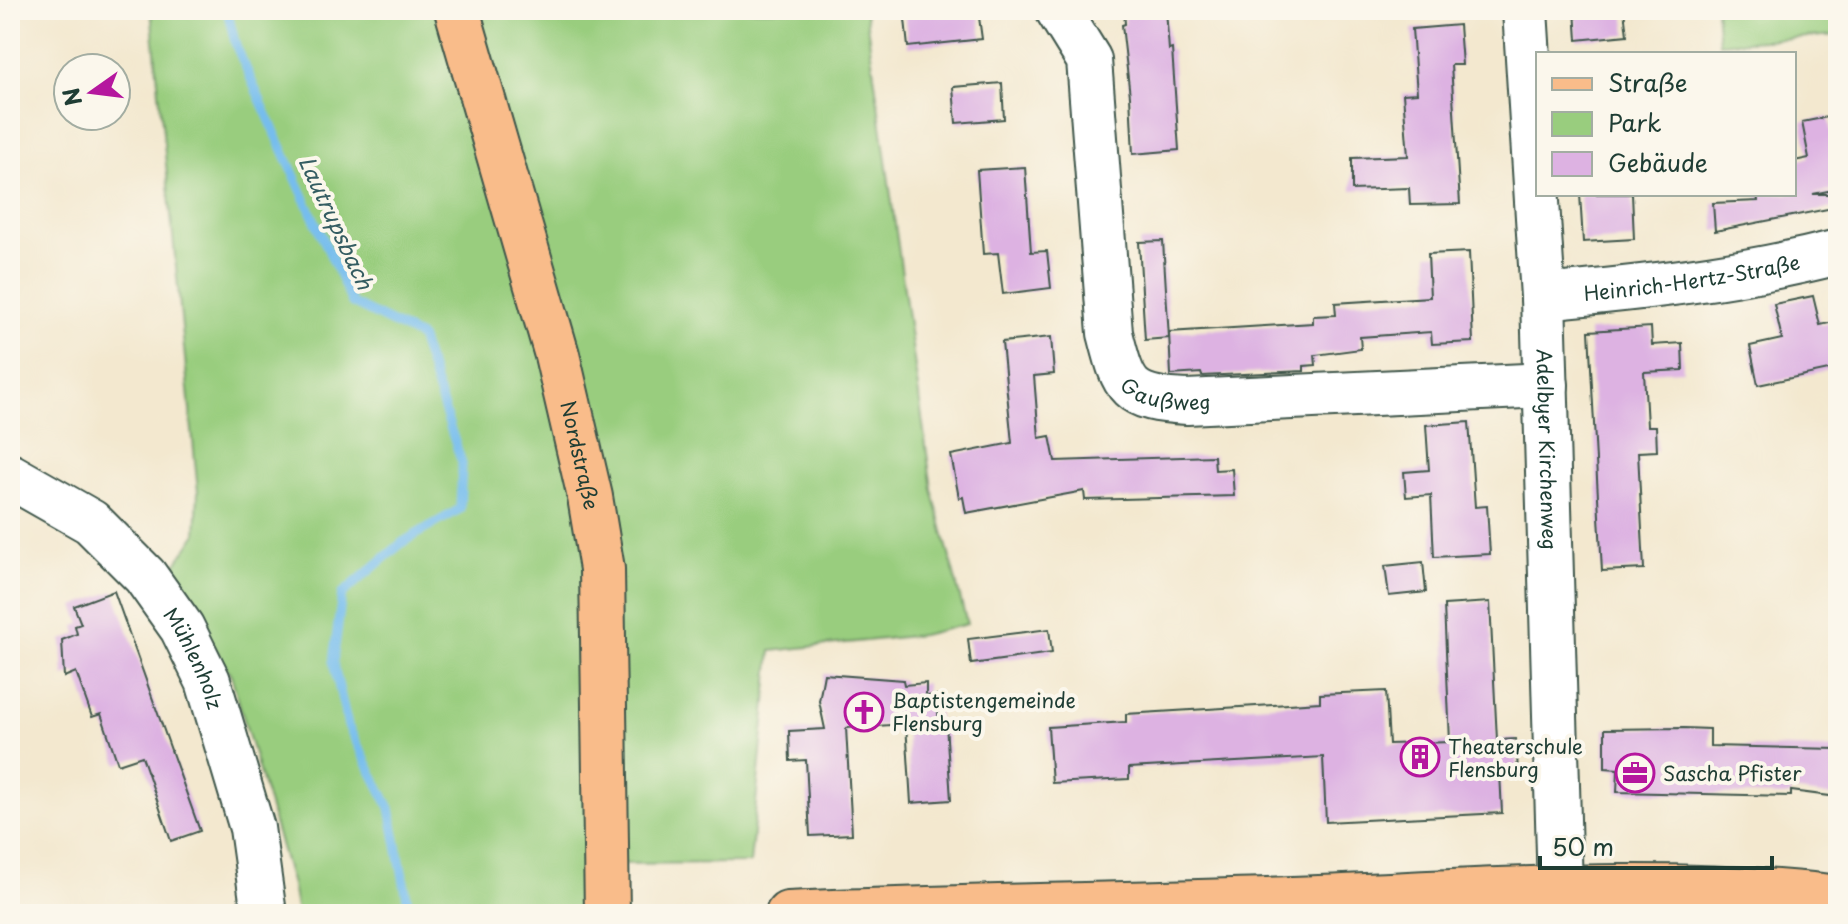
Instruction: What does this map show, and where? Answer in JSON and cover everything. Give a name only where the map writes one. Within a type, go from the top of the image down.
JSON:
[{"type":"main road","name":"Nordstraße","points":[[457,10],[557,355],[590,497],[602,569],[607,914]]},
{"type":"main road","points":[[788,914],[1150,905],[1474,903],[1560,889],[1770,902],[1838,898]]},
{"type":"street","name":"Gaußweg","points":[[1058,10],[1089,60],[1110,333],[1120,370],[1131,391],[1155,400],[1187,402],[1546,385]]},
{"type":"street","name":"Adelbyer Kirchenweg","points":[[1525,10],[1536,185]]},
{"type":"street","name":"Adelbyer Kirchenweg","points":[[1537,196],[1546,385],[1560,889]]},
{"type":"street","name":"Heinrich-Hertz-Straße","points":[[1543,297],[1639,288],[1741,273],[1838,252]]},
{"type":"street","name":"Mühlenholz","points":[[10,476],[91,522],[145,576],[182,628],[208,681],[248,813],[264,914]]},
{"type":"green space","name":"Lautrupsbach","points":[[151,10],[865,10],[932,489],[967,624],[922,635],[771,651],[750,863],[594,864],[595,914],[297,914],[292,885],[231,675],[170,572],[196,535],[198,492]]},
{"type":"green space","points":[[1716,10],[1838,10],[1838,35],[1719,43]]},
{"type":"building","points":[[904,10],[978,10],[982,39],[908,47]]},
{"type":"building","points":[[1124,10],[1166,10],[1179,150],[1133,154],[1122,25],[1125,24]]},
{"type":"building","points":[[1575,10],[1624,10],[1627,35],[1577,40]]},
{"type":"building","points":[[1459,25],[1462,65],[1451,65],[1460,204],[1410,205],[1409,188],[1352,190],[1352,158],[1408,156],[1403,94],[1417,93],[1412,29]]},
{"type":"building","points":[[1002,83],[1004,119],[956,123],[953,87]]},
{"type":"building","points":[[1828,117],[1831,131],[1838,129],[1838,189],[1813,194],[1838,194],[1838,207],[1715,231],[1713,203],[1758,201],[1757,196],[1796,196],[1796,161],[1809,158],[1802,122]]},
{"type":"building","points":[[1025,167],[1031,252],[1047,251],[1051,288],[1003,294],[998,253],[983,254],[977,170]]},
{"type":"building","points":[[1580,196],[1632,196],[1634,239],[1583,242]]},
{"type":"building","points":[[1163,241],[1169,338],[1145,340],[1139,242]]},
{"type":"building","points":[[1469,252],[1473,342],[1432,344],[1431,332],[1360,337],[1361,349],[1315,355],[1316,365],[1304,366],[1304,371],[1171,375],[1169,332],[1313,323],[1313,316],[1336,315],[1335,303],[1430,297],[1428,254]]},
{"type":"building","points":[[1813,296],[1820,325],[1838,321],[1838,368],[1758,385],[1750,346],[1782,339],[1774,304]]},
{"type":"building","points":[[1651,327],[1652,345],[1682,343],[1683,370],[1644,372],[1647,426],[1656,426],[1657,451],[1638,452],[1644,569],[1602,571],[1589,331]]},
{"type":"building","points":[[1051,337],[1054,374],[1034,376],[1039,438],[1050,436],[1055,461],[1214,456],[1215,470],[1232,469],[1234,496],[1085,500],[1084,491],[966,513],[963,497],[959,498],[951,455],[1012,443],[1002,342]]},
{"type":"building","points":[[1469,422],[1475,507],[1487,506],[1490,554],[1434,557],[1431,495],[1406,497],[1404,472],[1429,470],[1426,425]]},
{"type":"building","points":[[1423,562],[1426,592],[1389,596],[1385,566]]},
{"type":"building","points":[[114,591],[200,831],[171,841],[142,756],[118,764],[101,714],[92,717],[76,672],[64,677],[62,640],[77,634],[75,626],[81,624],[74,606]]},
{"type":"building","points":[[1490,602],[1497,740],[1516,739],[1518,771],[1500,772],[1502,813],[1326,822],[1323,757],[1129,768],[1129,779],[1052,783],[1048,727],[1126,722],[1126,714],[1320,702],[1320,694],[1386,691],[1389,744],[1450,742],[1444,605]]},
{"type":"building","points":[[1049,629],[1052,653],[971,664],[968,639]]},
{"type":"building","points":[[824,674],[903,680],[904,685],[926,683],[926,696],[937,695],[939,725],[946,724],[951,800],[911,803],[906,724],[846,728],[852,834],[810,836],[806,760],[790,761],[789,731],[825,729],[819,701]]},
{"type":"building","points":[[1605,729],[1710,729],[1710,746],[1838,749],[1838,797],[1791,791],[1791,796],[1617,792],[1618,769],[1605,768]]},
{"type":"waterway","name":"Lautrupsbach","points":[[227,10],[236,46],[352,303],[420,337],[462,463],[460,509],[403,542],[342,594],[333,662],[348,726],[390,808],[410,914]]},
{"type":"place","name":"Baptistengemeinde Flensburg","points":[[864,712]]},
{"type":"place","name":"Theaterschule Flensburg","points":[[1420,757]]},
{"type":"place","name":"Sascha Pfister","points":[[1635,773]]}]
